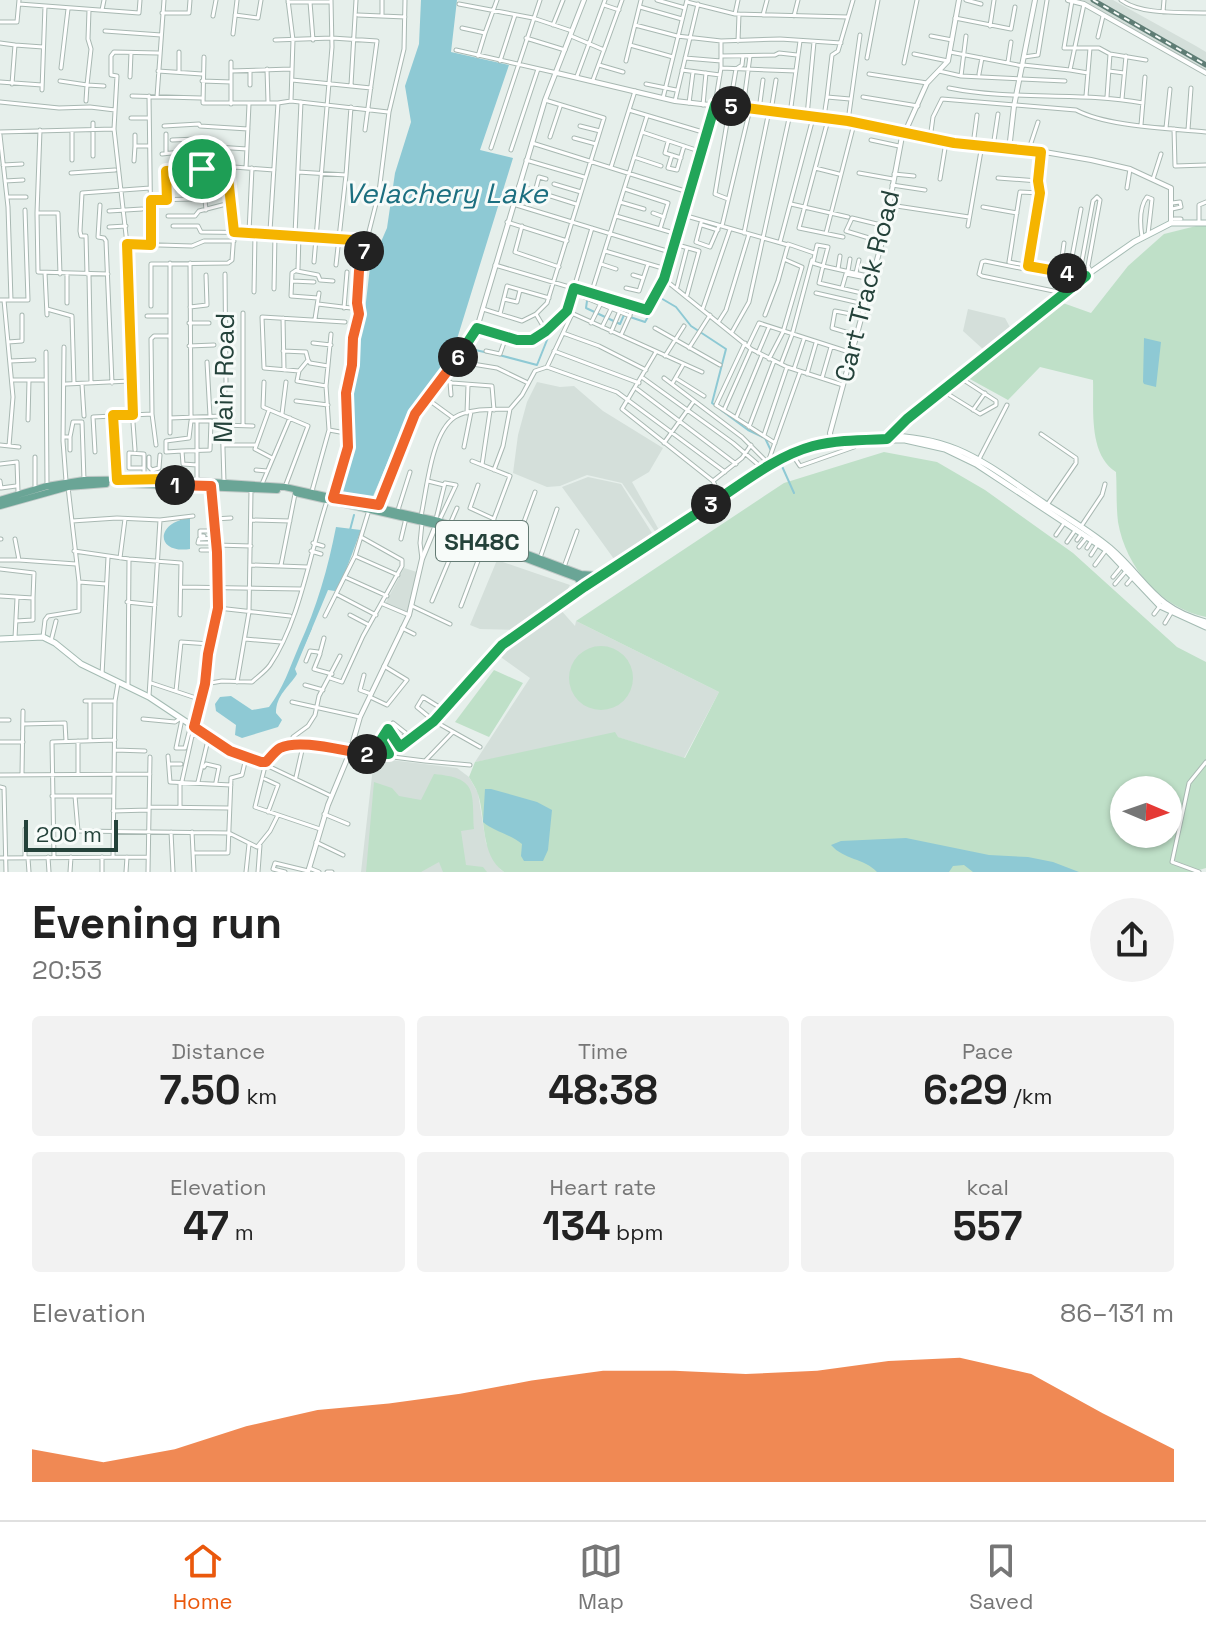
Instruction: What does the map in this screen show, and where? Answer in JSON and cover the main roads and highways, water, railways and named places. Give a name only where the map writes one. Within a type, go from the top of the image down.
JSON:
[{"type":"main road","points":[[0,639],[43,637],[81,664],[128,685],[230,751],[246,758],[266,763],[280,748],[293,746],[388,752],[434,721],[502,645],[585,581],[792,454],[814,446],[889,437],[899,425],[945,392],[1085,274],[1145,236],[1176,222],[1203,223]]},
{"type":"main road","points":[[585,581],[761,467],[797,448],[831,440],[889,437],[922,442],[978,462],[1108,550],[1159,600],[1179,613],[1206,624]]},
{"type":"main road","name":"SH48C","points":[[0,500],[47,486],[153,479],[296,493],[406,518],[422,518]]},
{"type":"main road","name":"SH48C","points":[[0,506],[84,480],[262,484],[312,492],[330,499]]},
{"type":"main road","points":[[1046,506],[1108,550],[1160,606],[1171,613],[1206,624]]},
{"type":"main road","name":"SH48C","points":[[375,509],[398,510],[451,525],[585,581]]},
{"type":"main road","name":"SH48C","points":[[437,522],[564,567],[585,581]]},
{"type":"water","name":"Velachery Lake","points":[[421,0],[457,0],[451,52],[509,65],[480,150],[513,158],[453,352],[409,412],[371,501],[338,495],[351,431],[347,388],[356,370],[355,339],[363,328],[370,267],[387,228],[395,173],[411,122],[405,86],[419,44]]},
{"type":"water","points":[[1144,338],[1161,342],[1156,387],[1143,382]]},
{"type":"water","points":[[190,518],[190,549],[170,547],[165,542],[165,531],[170,525]]},
{"type":"water","points":[[336,527],[361,530],[343,578],[335,591],[328,590],[295,669],[297,674],[278,701],[276,713],[282,720],[278,727],[242,738],[235,735],[236,725],[216,711],[215,704],[220,697],[231,696],[252,710],[269,707],[274,700],[311,617],[326,572]]},
{"type":"water","points":[[485,789],[537,802],[552,810],[548,850],[543,861],[524,861],[522,844],[483,822]]},
{"type":"water","points":[[906,838],[989,855],[1028,857],[1079,872],[973,872],[964,865],[953,866],[949,872],[877,872],[831,845],[841,841]]},
{"type":"waterway","points":[[499,355],[537,365],[549,335],[566,319],[579,296],[583,297]]},
{"type":"waterway","points":[[587,301],[586,308],[620,324],[624,315],[645,322],[659,297],[676,307],[691,326],[726,349],[712,403],[716,406]]},
{"type":"waterway","points":[[466,348],[489,353]]},
{"type":"waterway","points":[[721,410],[765,438],[773,455]]},
{"type":"waterway","points":[[781,464],[794,493]]},
{"type":"waterway","points":[[350,530],[354,515]]},
{"type":"waterway","points":[[299,655],[311,628]]},
{"type":"railway","points":[[1093,0],[1206,65]]}]
